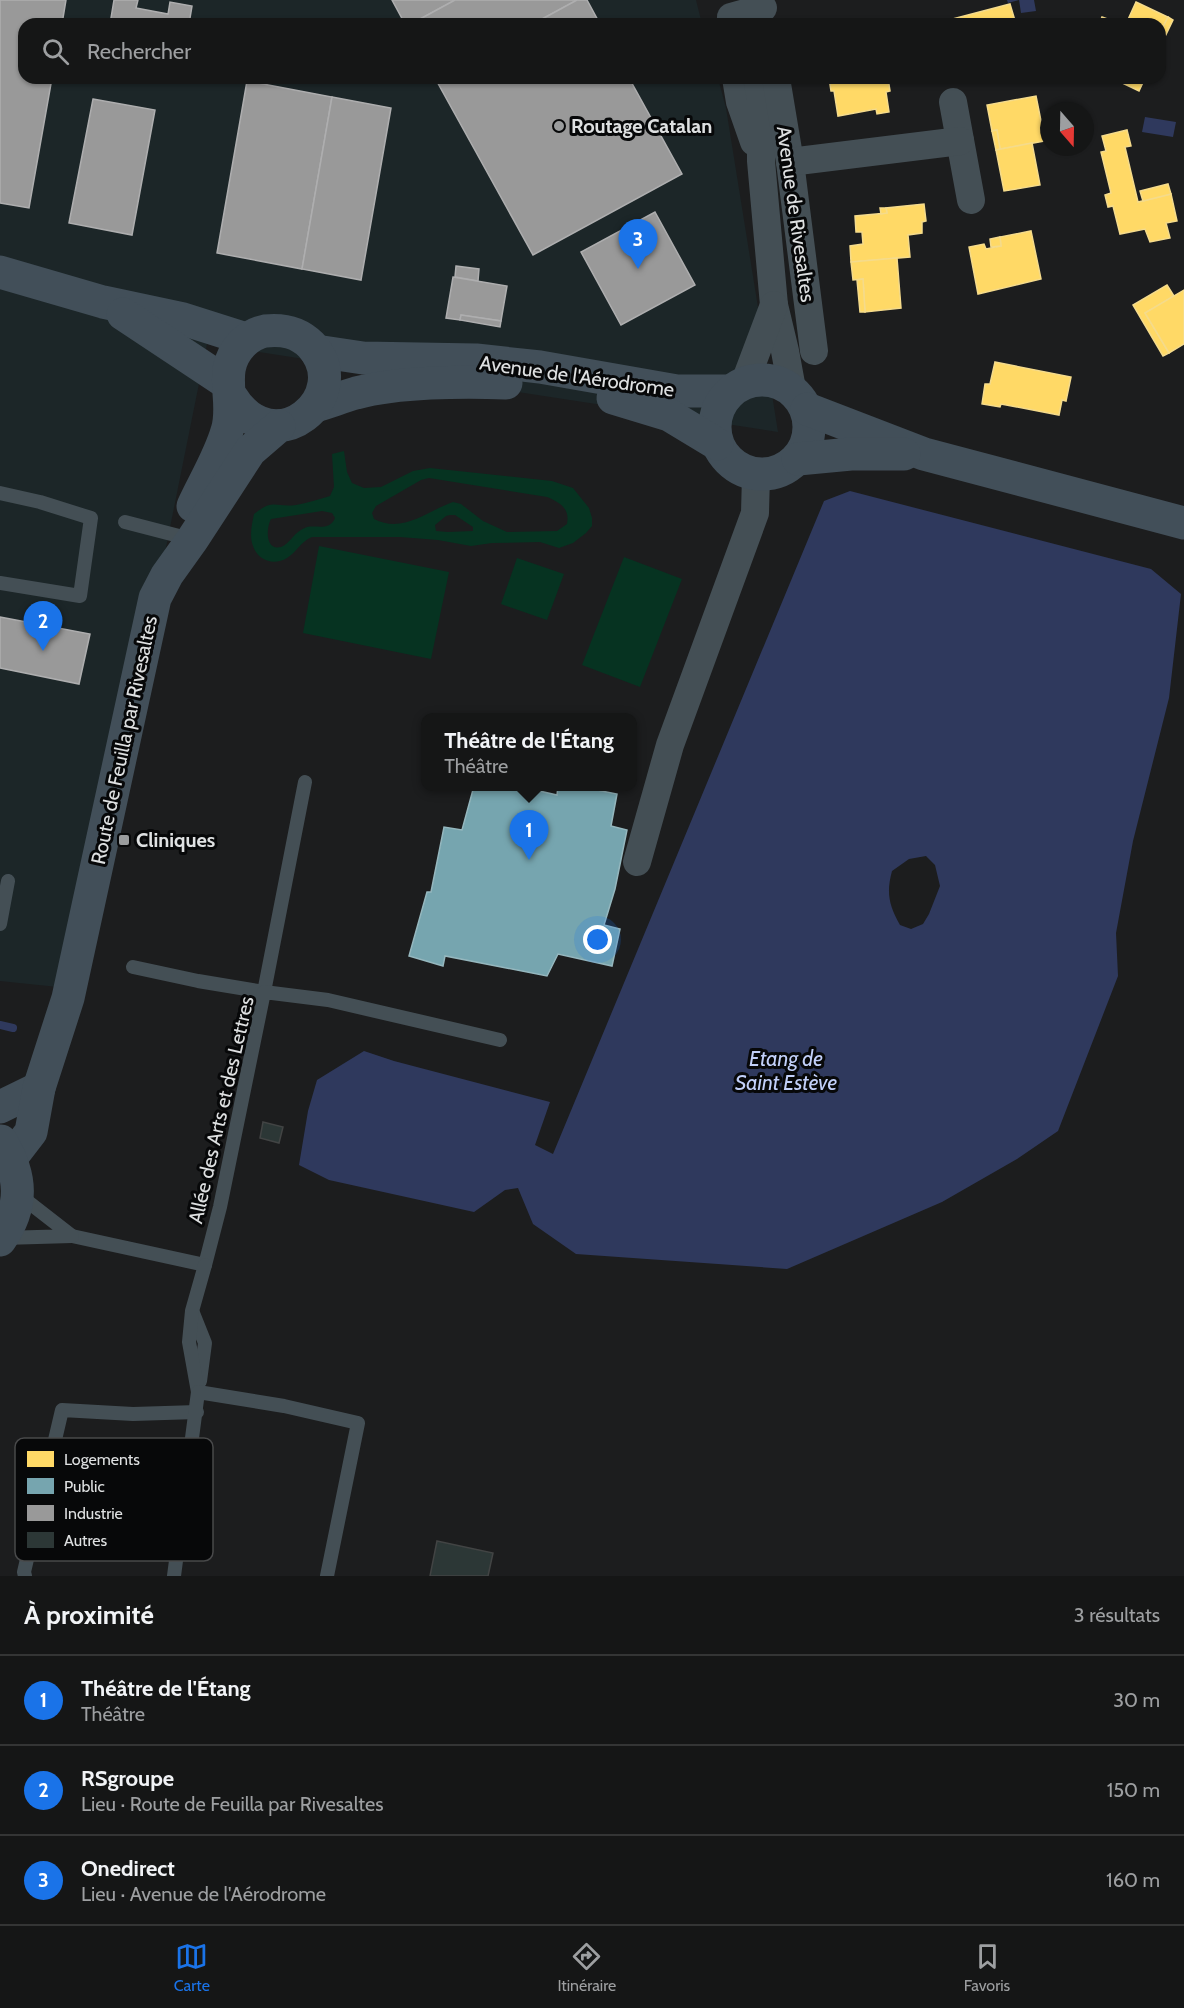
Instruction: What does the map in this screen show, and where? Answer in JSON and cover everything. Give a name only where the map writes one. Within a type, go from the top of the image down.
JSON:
[{"type":"main road","points":[[0,272],[104,302],[183,319],[246,339]]},
{"type":"main road","points":[[104,302],[229,390],[238,409],[250,419],[264,425],[279,426],[305,417],[315,406],[322,393],[324,379],[322,364],[316,351],[306,340],[291,332],[276,330],[260,332],[246,339],[235,351],[228,366],[229,390],[228,430],[179,536],[167,575]]},
{"type":"main road","name":"Avenue de l'Aérodrome","points":[[316,351],[363,358],[476,360],[540,367],[676,391],[738,387]]},
{"type":"main road","points":[[800,399],[810,435],[798,459],[780,472],[756,475],[732,465],[717,444],[715,415],[738,387],[770,380],[800,399],[924,454],[1184,523]]},
{"type":"main road","name":"Avenue de l'Aérodrome","points":[[315,406],[357,393],[407,386],[482,382],[534,384],[617,399],[669,415],[717,444]]},
{"type":"main road","name":"Route de Feuilla par Rivesaltes","points":[[6,1149],[32,1132],[39,1088],[68,998],[155,598],[167,575],[250,451],[279,426]]},
{"type":"main road","points":[[798,459],[851,454],[924,454]]},
{"type":"main road","points":[[0,1107],[39,1088]]},
{"type":"main road","points":[[1,1239],[13,1217],[18,1194],[17,1176],[6,1149]]},
{"type":"street","points":[[730,16],[763,11]]},
{"type":"street","name":"Avenue de Rivesaltes","points":[[737,84],[740,102],[761,161]]},
{"type":"street","name":"Avenue de Rivesaltes","points":[[758,84],[761,99],[761,161],[774,305],[800,399]]},
{"type":"street","name":"Avenue de Rivesaltes","points":[[777,84],[790,162],[814,351]]},
{"type":"street","points":[[953,102],[971,200]]},
{"type":"street","points":[[790,162],[960,141]]},
{"type":"street","name":"Avenue de Rivesaltes","points":[[738,387],[774,305]]},
{"type":"street","points":[[637,862],[670,746],[755,513],[756,475]]},
{"type":"lane","points":[[0,493],[91,518],[80,596],[0,583]]},
{"type":"lane","points":[[125,522],[179,536]]},
{"type":"lane","points":[[133,967],[264,992],[305,782]]},
{"type":"lane","points":[[0,924],[8,881]]},
{"type":"lane","name":"Allée des Arts et des Lettres","points":[[193,1438],[198,1392],[189,1342],[192,1311],[220,1208],[264,992],[328,1000],[500,1040]]},
{"type":"lane","points":[[18,1194],[72,1236]]},
{"type":"lane","points":[[1,1239],[72,1236],[205,1265]]},
{"type":"lane","points":[[198,1392],[284,1406],[358,1423],[328,1571]]},
{"type":"lane","points":[[55,1438],[62,1410],[133,1414],[197,1412]]},
{"type":"lane","points":[[25,1576],[27,1561]]},
{"type":"lane","name":"Allée des Arts et des Lettres","points":[[174,1576],[176,1561]]},
{"type":"shaded area","points":[[0,0],[696,0],[700,18],[18,18],[18,84],[720,84],[726,108],[778,432],[207,344],[77,989],[0,981]]},
{"type":"green space","points":[[344,451],[347,472],[352,483],[364,488],[381,487],[413,471],[430,468],[552,481],[573,488],[589,508],[592,526],[573,543],[559,548],[540,542],[471,546],[438,540],[400,537],[312,537],[282,560],[267,561],[255,551],[252,542],[251,530],[254,514],[266,506],[296,505],[330,496],[334,487],[332,454]],"holes":[[[429,478],[547,497],[566,510],[567,524],[557,531],[507,532],[483,521],[461,504],[453,502],[405,523],[385,523],[374,519],[372,513],[376,506],[421,480]],[[322,511],[332,513],[335,518],[330,525],[303,529],[281,547],[272,546],[269,542],[268,528],[271,519]],[[455,515],[473,527],[473,531],[436,531],[435,525],[446,516]]]},
{"type":"green space","points":[[319,546],[449,572],[431,659],[303,633]]},
{"type":"green space","points":[[624,557],[682,579],[640,687],[582,665]]},
{"type":"green space","points":[[517,558],[564,574],[547,620],[501,604]]},
{"type":"water","points":[[1019,0],[1034,0],[1036,11],[1021,13]]},
{"type":"water","points":[[1145,117],[1176,122],[1173,137],[1142,132]]},
{"type":"water","name":"Etang de Saint Estève","points":[[850,491],[1151,569],[1181,594],[1169,698],[1133,841],[1116,933],[1118,976],[1058,1131],[1017,1159],[942,1202],[787,1269],[576,1254],[533,1224],[518,1188],[505,1190],[474,1212],[329,1180],[299,1165],[308,1111],[317,1080],[364,1051],[550,1102],[535,1145],[553,1154],[824,501]],"holes":[[[926,856],[935,865],[940,886],[929,914],[923,924],[911,929],[900,925],[890,899],[889,886],[892,871],[909,859]]]},
{"type":"building: Logements","points":[[1136,2],[1168,17],[1166,21],[1166,18],[1129,18]]},
{"type":"building: Logements","points":[[1010,4],[1014,18],[956,18]]},
{"type":"building: Logements","points":[[1168,17],[1173,20],[1166,35]]},
{"type":"building: Logements","points":[[830,84],[889,84],[890,91],[886,92],[889,112],[877,114],[876,109],[838,116],[834,91],[831,91]]},
{"type":"building: Logements","points":[[1124,84],[1142,84],[1139,91]]},
{"type":"building: Logements","points":[[1036,96],[1040,116],[1040,142],[1000,149],[997,130],[992,131],[987,105]]},
{"type":"building: Logements","points":[[997,130],[1000,149],[996,150],[992,131]]},
{"type":"building: Logements","points":[[1127,130],[1131,146],[1125,147],[1138,202],[1171,194],[1177,221],[1166,223],[1170,238],[1150,242],[1145,229],[1120,234],[1113,206],[1108,207],[1105,195],[1111,193],[1101,152],[1106,151],[1102,136]]},
{"type":"building: Logements","points":[[1032,143],[1040,185],[1004,191],[996,150]]},
{"type":"building: Logements","points":[[1168,184],[1171,194],[1143,201],[1140,191]]},
{"type":"building: Logements","points":[[924,204],[926,221],[922,222],[922,233],[908,235],[910,257],[851,262],[850,246],[863,244],[862,232],[856,232],[855,216],[887,213],[886,208]]},
{"type":"building: Logements","points":[[880,208],[886,208],[887,213],[881,214]]},
{"type":"building: Logements","points":[[1031,231],[1041,279],[978,294],[969,247],[984,244],[986,249],[1001,246],[1000,237]]},
{"type":"building: Logements","points":[[1000,237],[1001,246],[991,247],[990,239]]},
{"type":"building: Logements","points":[[897,258],[901,308],[865,312],[863,279],[853,280],[851,262]]},
{"type":"building: Logements","points":[[863,279],[865,312],[860,312],[857,280]]},
{"type":"building: Logements","points":[[1167,285],[1174,296],[1145,313],[1169,353],[1163,356],[1133,305]]},
{"type":"building: Logements","points":[[1184,290],[1184,344],[1169,353],[1145,313]]},
{"type":"building: Logements","points":[[995,362],[1071,377],[1066,401],[1062,400],[1059,415],[1001,404],[1000,407],[982,404],[985,384],[990,384]]},
{"type":"building: Public","points":[[473,791],[540,791],[557,795],[557,791],[602,791],[617,794],[611,826],[627,830],[615,889],[604,925],[620,929],[612,966],[558,954],[547,976],[445,956],[443,966],[409,956],[427,892],[431,892],[444,827],[462,830]]},
{"type":"building: Industrie","points":[[0,0],[66,0],[63,18],[18,18],[18,84],[51,84],[29,208],[0,203]]},
{"type":"building: Industrie","points":[[114,0],[138,0],[136,8],[168,14],[170,2],[192,6],[190,18],[111,18]]},
{"type":"building: Industrie","points":[[392,0],[455,0],[422,18],[402,18]]},
{"type":"building: Industrie","points":[[455,0],[577,0],[544,18],[422,18]]},
{"type":"building: Industrie","points":[[577,0],[587,0],[597,18],[544,18]]},
{"type":"building: Industrie","points":[[246,84],[263,84],[332,97],[302,269],[217,253]]},
{"type":"building: Industrie","name":"Routage Catalan","points":[[438,84],[632,84],[682,174],[533,255]]},
{"type":"building: Industrie","points":[[332,97],[391,108],[361,280],[302,269]]},
{"type":"building: Industrie","points":[[93,99],[155,110],[132,235],[69,223]]},
{"type":"building: Industrie","points":[[655,212],[695,285],[621,325],[581,252]]},
{"type":"building: Industrie","points":[[456,266],[479,269],[478,281],[455,277]]},
{"type":"building: Industrie","points":[[453,277],[507,286],[501,321],[461,315],[460,320],[446,318]]},
{"type":"building: Industrie","points":[[461,315],[501,321],[500,327],[460,320]]},
{"type":"building: Industrie","points":[[0,617],[90,634],[79,684],[0,668]]},
{"type":"building: Autres","points":[[263,1122],[283,1127],[279,1143],[260,1138]]},
{"type":"building: Autres","points":[[437,1541],[493,1553],[488,1576],[430,1576]]},
{"type":"waterway","points":[[0,1025],[13,1028]]},
{"type":"place","name":"Routage Catalan","points":[[559,126]]},
{"type":"place","name":"Onedirect","points":[[638,269]]},
{"type":"place","name":"RSgroupe","points":[[43,651]]},
{"type":"place","name":"Cliniques","points":[[124,840]]},
{"type":"place","name":"Théâtre de l'Étang","points":[[529,860]]}]
